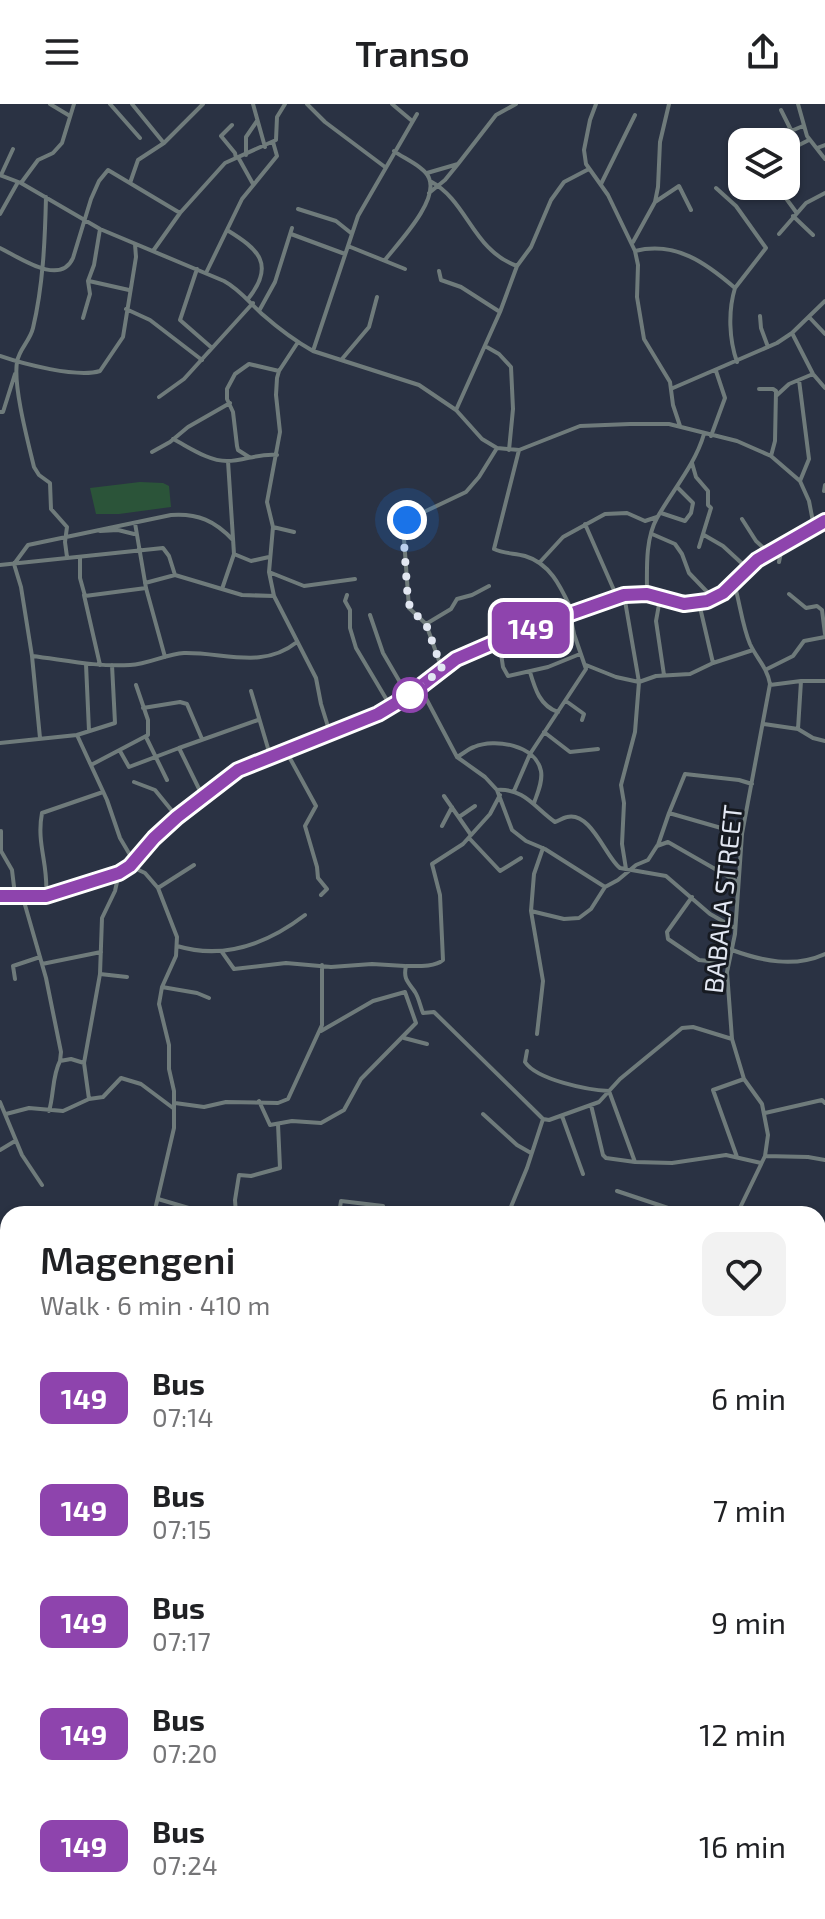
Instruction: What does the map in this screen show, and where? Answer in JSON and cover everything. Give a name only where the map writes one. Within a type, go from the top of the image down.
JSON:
[{"type":"main road","points":[[0,896],[46,896],[119,873],[132,864],[177,817],[238,770],[391,707],[456,659],[620,596],[647,594],[684,604],[713,598],[769,553],[825,521]]},
{"type":"street","points":[[50,104],[70,116]]},
{"type":"street","points":[[0,214],[19,182],[38,160],[57,150],[62,143],[74,104]]},
{"type":"street","points":[[110,104],[140,138]]},
{"type":"street","points":[[132,104],[164,143]]},
{"type":"street","points":[[130,183],[138,160],[164,143],[203,104]]},
{"type":"street","points":[[253,104],[265,147]]},
{"type":"street","points":[[153,251],[180,213],[221,168],[277,138],[278,114],[285,104]]},
{"type":"street","points":[[307,104],[325,122],[385,167]]},
{"type":"street","points":[[392,104],[412,121]]},
{"type":"street","points":[[429,193],[440,186],[496,115],[516,104]]},
{"type":"street","points":[[596,104],[584,150],[587,170],[601,184],[635,251],[637,297],[644,339],[673,388],[673,405],[680,426]]},
{"type":"street","points":[[632,244],[655,202],[660,142],[669,104]]},
{"type":"street","points":[[798,104],[809,140],[825,159]]},
{"type":"street","points":[[781,110],[790,128]]},
{"type":"street","points":[[313,351],[325,322],[351,233],[417,114]]},
{"type":"street","points":[[601,184],[635,115]]},
{"type":"street","points":[[246,155],[246,137],[257,121]]},
{"type":"street","points":[[232,125],[221,135],[253,184]]},
{"type":"street","points":[[797,128],[803,126]]},
{"type":"street","points":[[800,144],[809,140]]},
{"type":"street","points":[[206,273],[253,184],[278,155],[273,142]]},
{"type":"street","points":[[817,148],[825,145]]},
{"type":"street","points":[[13,149],[0,175],[19,182],[100,229],[232,285],[259,311],[313,351],[419,385],[456,410],[482,439],[497,448],[519,450],[580,426],[653,423],[680,426],[737,441],[771,456],[800,481],[809,501],[815,529]]},
{"type":"street","points":[[385,260],[418,218],[429,193],[430,181],[426,173],[394,151]]},
{"type":"street","points":[[426,173],[458,164]]},
{"type":"street","points":[[456,410],[517,266],[531,247],[547,207],[560,186],[573,175],[587,170]]},
{"type":"street","points":[[0,248],[42,268],[59,271],[71,264],[95,189],[107,171],[180,213]]},
{"type":"street","points":[[430,181],[440,186],[491,252],[517,266]]},
{"type":"street","points":[[655,202],[679,186],[691,210]]},
{"type":"street","points":[[716,188],[736,206],[766,248],[735,288],[731,336],[737,362]]},
{"type":"street","points":[[779,234],[806,203],[825,193]]},
{"type":"street","points":[[0,412],[3,412],[17,365],[31,336],[42,268],[46,197]]},
{"type":"street","points":[[786,200],[813,235]]},
{"type":"street","points":[[298,209],[336,221],[351,233]]},
{"type":"street","points":[[83,318],[100,229]]},
{"type":"street","points":[[159,397],[184,379],[202,360],[250,301],[259,281],[261,260],[254,248],[227,230]]},
{"type":"street","points":[[259,311],[275,282],[291,231],[345,254]]},
{"type":"street","points":[[0,356],[17,365],[96,373],[103,368],[123,337],[136,257],[135,244]]},
{"type":"street","points":[[348,246],[405,269]]},
{"type":"street","points":[[635,251],[655,248],[689,255],[707,264],[735,288]]},
{"type":"street","points":[[197,269],[180,320],[212,348]]},
{"type":"street","points":[[439,271],[441,280],[461,287],[500,312]]},
{"type":"street","points":[[88,281],[129,290]]},
{"type":"street","points":[[342,359],[369,327],[377,297]]},
{"type":"street","points":[[673,388],[768,347],[792,333],[825,301]]},
{"type":"street","points":[[126,309],[150,320],[202,360]]},
{"type":"street","points":[[760,316],[768,347]]},
{"type":"street","points":[[810,318],[825,334]]},
{"type":"street","points":[[792,333],[813,374],[825,388]]},
{"type":"street","points":[[298,342],[279,371],[276,395],[280,432],[267,502],[273,527],[269,572],[274,596],[316,678],[330,733]]},
{"type":"street","points":[[485,346],[499,354],[511,367],[513,409],[509,450]]},
{"type":"street","points":[[249,457],[238,450],[227,389],[235,374],[249,364],[279,371]]},
{"type":"street","points":[[17,365],[19,392],[34,467],[51,485],[51,509],[65,521],[67,557]]},
{"type":"street","points":[[711,436],[725,396],[716,371]]},
{"type":"street","points":[[776,396],[789,384],[813,374]]},
{"type":"street","points":[[799,380],[809,459],[800,481]]},
{"type":"street","points":[[759,389],[776,389],[775,441],[771,456]]},
{"type":"street","points":[[152,452],[230,403]]},
{"type":"street","points":[[647,594],[652,534],[659,515],[692,461],[704,434]]},
{"type":"street","points":[[173,439],[209,457],[228,461],[277,455]]},
{"type":"street","points":[[442,669],[426,624],[413,612],[408,602],[404,523],[466,492],[497,448]]},
{"type":"street","points":[[514,791],[530,754],[585,672],[586,665],[561,587],[540,562],[522,555],[496,551],[494,546],[519,450]]},
{"type":"street","points":[[222,589],[234,554],[228,461]]},
{"type":"street","points":[[692,461],[696,477],[708,491],[708,505],[711,508],[699,547]]},
{"type":"street","points":[[540,562],[563,537],[614,512],[627,513],[645,521],[659,515],[685,521],[693,503],[677,487]]},
{"type":"street","points":[[14,564],[28,545],[186,514],[212,520],[233,540]]},
{"type":"street","points":[[742,519],[756,541],[769,553]]},
{"type":"street","points":[[135,522],[138,551],[165,657]]},
{"type":"street","points":[[585,524],[620,596],[639,682],[635,732],[621,785],[624,803],[622,844],[626,870]]},
{"type":"street","points":[[273,527],[294,532]]},
{"type":"street","points":[[89,531],[118,530],[135,535]]},
{"type":"street","points":[[652,534],[675,544],[689,573],[713,598]]},
{"type":"street","points":[[704,535],[723,546],[748,569]]},
{"type":"street","points":[[779,562],[782,547]]},
{"type":"street","points":[[0,565],[163,548],[175,575]]},
{"type":"street","points":[[234,554],[251,561],[269,557]]},
{"type":"street","points":[[80,556],[80,578],[100,665]]},
{"type":"street","points":[[14,564],[21,587],[32,656],[40,738]]},
{"type":"street","points":[[269,572],[304,586],[355,579]]},
{"type":"street","points":[[84,595],[146,586],[175,575],[242,595],[274,596]]},
{"type":"street","name":"BABALA STREET","points":[[734,583],[743,623],[753,650],[767,669],[770,685],[742,834],[736,928],[728,963],[732,1039],[744,1079],[759,1098],[765,1113]]},
{"type":"street","points":[[426,624],[451,609],[457,599],[489,586]]},
{"type":"street","points":[[767,669],[793,656],[804,641],[825,636],[822,610],[816,606],[806,608],[789,594]]},
{"type":"street","points":[[347,595],[345,601],[350,613],[354,644],[391,707]]},
{"type":"street","points":[[660,598],[656,621],[664,675]]},
{"type":"street","points":[[699,603],[713,663]]},
{"type":"street","points":[[370,615],[383,653],[408,696]]},
{"type":"street","points":[[499,640],[506,675],[530,672],[580,654]]},
{"type":"street","points":[[32,656],[86,664],[134,665],[187,653],[237,659],[261,658],[275,655],[297,642]]},
{"type":"street","points":[[586,665],[639,682],[664,675],[690,674],[753,650]]},
{"type":"street","points":[[86,664],[89,731]]},
{"type":"street","points":[[0,743],[77,735],[112,725],[116,721],[112,665]]},
{"type":"street","points":[[530,672],[540,699],[548,708],[558,712]]},
{"type":"street","points":[[798,729],[801,681]]},
{"type":"street","points":[[770,685],[825,681]]},
{"type":"street","points":[[136,685],[149,726],[146,737],[167,780]]},
{"type":"street","points":[[420,687],[457,757],[485,777],[499,792],[512,830],[605,887]]},
{"type":"street","points":[[251,691],[270,755]]},
{"type":"street","points":[[566,701],[584,714],[582,720]]},
{"type":"street","points":[[143,708],[184,702],[202,739]]},
{"type":"street","points":[[120,751],[128,767],[258,720]]},
{"type":"street","points":[[764,724],[798,729],[825,741]]},
{"type":"street","points":[[544,732],[570,752],[598,749]]},
{"type":"street","points":[[77,735],[132,864],[158,888],[173,924],[177,946],[159,1004],[169,1045],[175,1110],[174,1128],[156,1206]]},
{"type":"street","points":[[91,765],[146,737]]},
{"type":"street","points":[[457,757],[475,746],[486,744],[508,745],[530,754],[541,776],[534,803]]},
{"type":"street","points":[[179,748],[203,797]]},
{"type":"street","points":[[285,749],[316,806],[305,826],[318,878],[327,890],[321,895]]},
{"type":"street","points":[[531,911],[564,919],[579,918],[591,909],[605,887],[626,870],[648,860],[657,846],[685,774],[752,784]]},
{"type":"street","points":[[134,782],[155,790],[177,817]]},
{"type":"street","points":[[499,792],[514,791],[534,803],[555,822],[570,817],[588,827],[604,844],[615,864],[626,870],[666,876],[710,914],[736,928]]},
{"type":"street","points":[[46,896],[46,873],[39,833],[42,813],[103,792]]},
{"type":"street","points":[[222,952],[234,969],[286,963],[406,966],[443,961],[440,895],[432,864],[470,837],[490,814],[499,792]]},
{"type":"street","points":[[444,796],[470,837],[500,871],[521,858]]},
{"type":"street","points":[[459,817],[475,806]]},
{"type":"street","points":[[442,826],[452,807]]},
{"type":"street","points":[[669,813],[742,834]]},
{"type":"street","points":[[1,831],[1,851],[12,870],[40,957],[61,1052],[49,1111]]},
{"type":"street","points":[[657,846],[668,842],[737,882]]},
{"type":"street","points":[[537,1034],[543,981],[531,911],[534,874],[543,848]]},
{"type":"street","points":[[158,888],[194,865]]},
{"type":"street","points":[[89,1099],[84,1063],[100,974],[102,918],[115,891],[119,873]]},
{"type":"street","points":[[692,897],[667,932],[668,939],[699,960],[728,963]]},
{"type":"street","points":[[177,946],[203,952],[222,952],[272,937],[305,915]]},
{"type":"street","points":[[732,950],[786,962],[803,961],[825,954]]},
{"type":"street","points":[[42,964],[101,952]]},
{"type":"street","points":[[15,979],[13,966],[40,957]]},
{"type":"street","points":[[175,1103],[204,1107],[226,1102],[281,1102],[288,1099],[321,1031],[324,1011],[322,965]]},
{"type":"street","points":[[406,966],[408,985],[423,1013],[432,1011],[437,1014],[543,1119]]},
{"type":"street","points":[[100,974],[127,977]]},
{"type":"street","points":[[259,1101],[268,1123],[321,1123],[344,1110],[361,1079],[404,1038],[416,1021],[405,992],[408,985]]},
{"type":"street","points":[[162,987],[209,998]]},
{"type":"street","points":[[321,1031],[373,1001],[405,992]]},
{"type":"street","points":[[543,1119],[562,1116],[599,1102],[620,1079],[682,1028],[693,1027],[732,1039]]},
{"type":"street","points":[[404,1038],[427,1044]]},
{"type":"street","points":[[527,1051],[525,1062],[532,1070],[569,1086],[609,1091]]},
{"type":"street","points":[[60,1061],[71,1059],[84,1063]]},
{"type":"street","points":[[6,1114],[29,1108],[63,1111],[106,1095],[121,1078],[141,1084],[175,1110]]},
{"type":"street","points":[[737,1157],[713,1090],[744,1079]]},
{"type":"street","points":[[609,1091],[635,1162]]},
{"type":"street","points":[[741,1206],[765,1156],[768,1135],[765,1113],[822,1100],[825,1103]]},
{"type":"street","points":[[0,1102],[15,1141],[42,1185]]},
{"type":"street","points":[[591,1105],[606,1158],[655,1164],[718,1155],[761,1163]]},
{"type":"street","points":[[483,1114],[517,1145],[531,1153]]},
{"type":"street","points":[[562,1116],[583,1174]]},
{"type":"street","points":[[511,1206],[543,1119]]},
{"type":"street","points":[[235,1206],[239,1175],[251,1176],[280,1168],[278,1124]]},
{"type":"street","points":[[0,1150],[15,1141]]},
{"type":"street","points":[[765,1156],[825,1160]]},
{"type":"street","points":[[617,1191],[662,1206]]},
{"type":"street","points":[[158,1199],[182,1206]]},
{"type":"street","points":[[340,1206],[341,1201],[383,1206]]},
{"type":"green space","points":[[140,482],[169,486],[171,507],[96,514],[90,488]]},
{"type":"bus line","name":"149","points":[[0,896],[46,896],[119,873],[130,866],[177,817],[238,770],[378,714],[400,702],[456,659],[516,633],[624,595],[647,594],[684,604],[707,601],[723,593],[757,560],[825,521]]},
{"type":"route","points":[[407,520],[403,527],[409,608],[426,624],[442,669],[410,695]]}]
